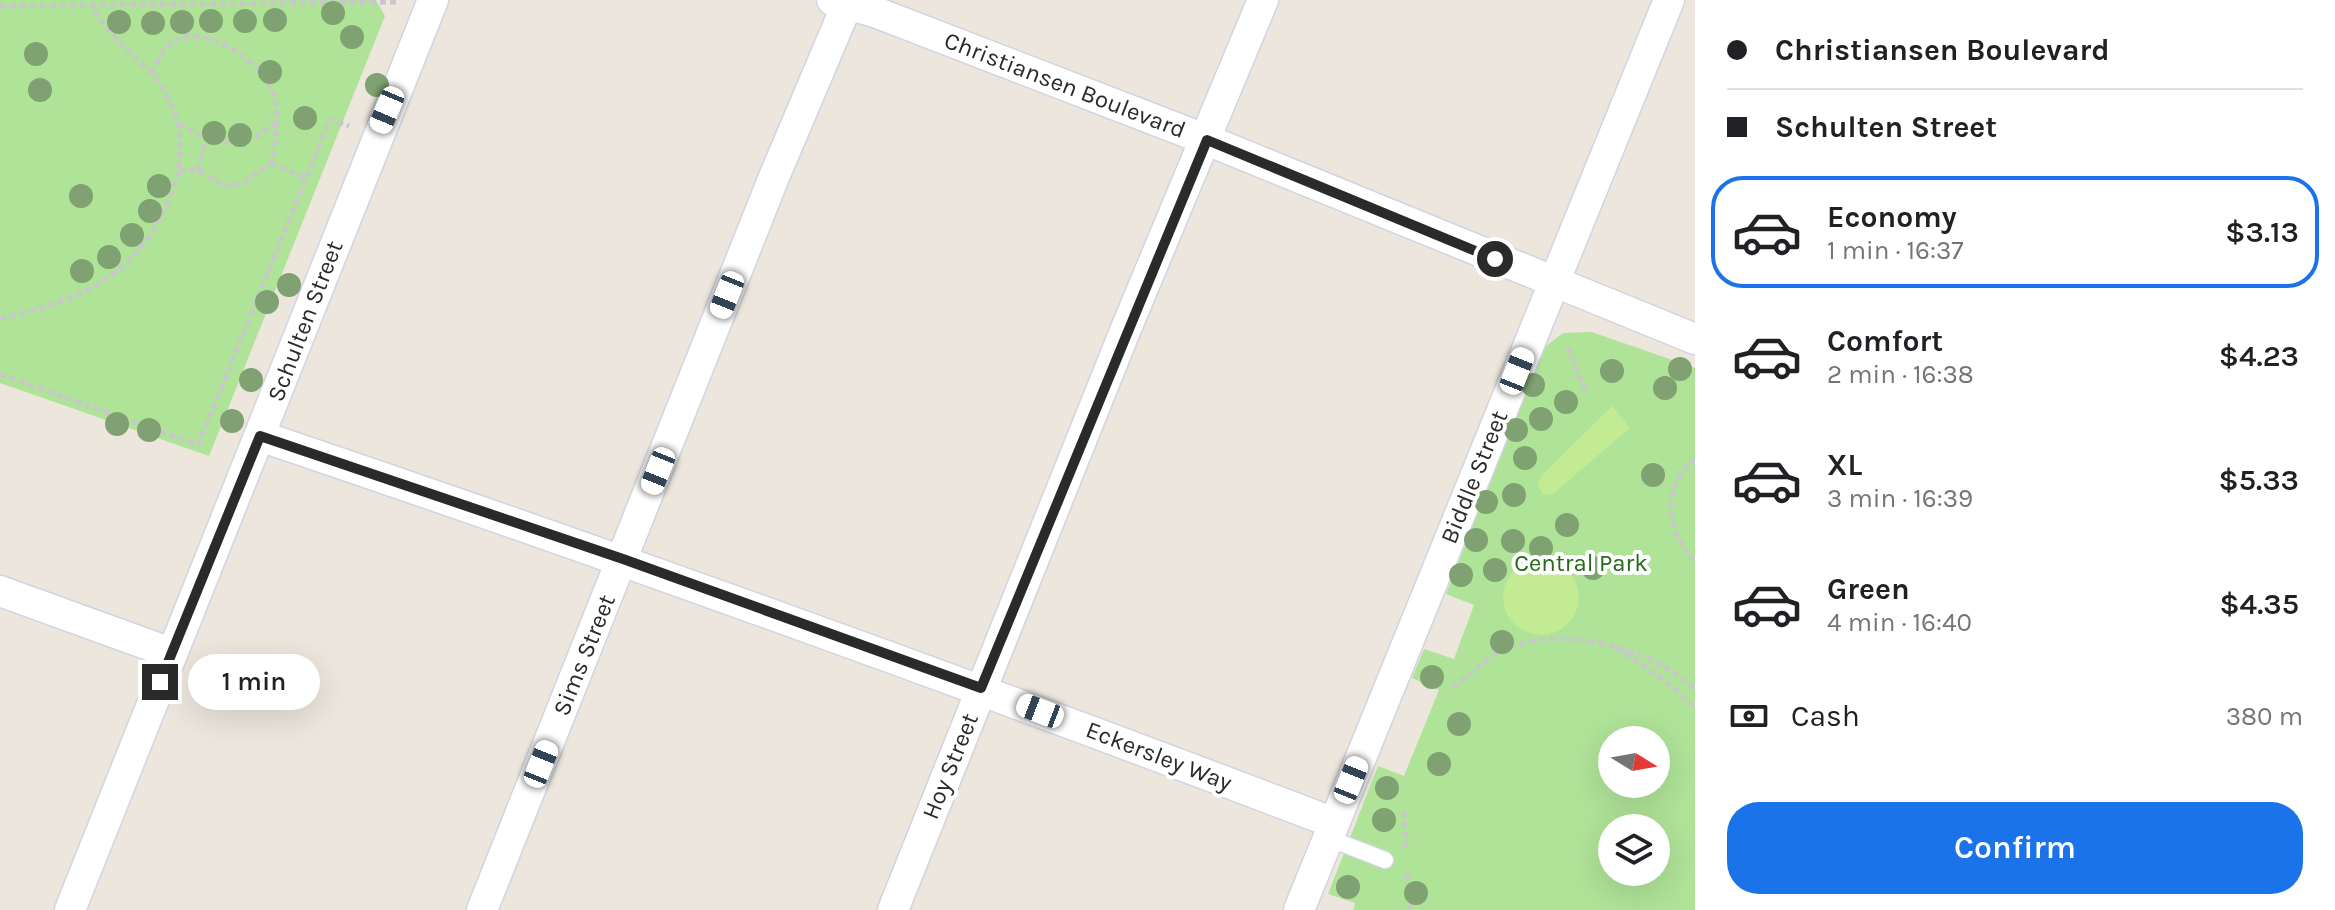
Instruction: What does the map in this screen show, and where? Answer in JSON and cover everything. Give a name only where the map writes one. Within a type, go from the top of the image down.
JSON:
[{"type":"street","name":"Schulten Street","points":[[70,910],[433,0]]},
{"type":"street","name":"Hoy Street","points":[[893,910],[1263,0]]},
{"type":"street","name":"Biddle Street","points":[[1299,910],[1669,0]]},
{"type":"street","name":"Christiansen Boulevard","points":[[843,1],[1207,140],[1695,339]]},
{"type":"street","name":"Sims Street","points":[[482,910],[843,1]]},
{"type":"street","name":"Eckersley Way","points":[[260,436],[623,559],[981,688],[1331,830]]},
{"type":"street","points":[[0,591],[171,653]]},
{"type":"lane","points":[[1331,830],[1385,860]]},
{"type":"path","points":[[0,6],[397,2]]},
{"type":"path","points":[[0,318],[39,310],[86,289],[129,262],[155,232],[179,171],[179,124],[166,93],[152,73],[102,27],[92,5]]},
{"type":"path","points":[[152,73],[165,48],[177,39],[190,36],[221,44],[256,65],[273,90],[277,119],[271,163],[244,183],[224,186],[198,170],[179,171]]},
{"type":"path","points":[[179,124],[206,140],[229,144],[267,131],[277,119]]},
{"type":"path","points":[[0,374],[198,445],[330,119],[377,136]]},
{"type":"path","points":[[198,170],[206,140]]},
{"type":"path","points":[[271,163],[304,177]]},
{"type":"path","points":[[1568,348],[1587,395]]},
{"type":"path","points":[[1695,459],[1681,470],[1670,505],[1672,527],[1683,549],[1695,560]]},
{"type":"path","points":[[1453,687],[1494,655],[1549,641],[1612,645],[1642,654],[1672,671],[1695,690]]},
{"type":"path","points":[[1612,645],[1671,685],[1695,709]]},
{"type":"green space","points":[[0,0],[376,0],[385,16],[209,456],[0,383]]},
{"type":"green space","name":"Central Park","points":[[1592,332],[1695,368],[1695,910],[1353,910],[1355,903],[1328,894],[1378,766],[1404,776],[1439,690],[1412,678],[1424,649],[1454,659],[1474,605],[1446,594],[1541,350],[1563,333]]},
{"type":"green space","points":[[1612,406],[1630,428],[1554,493],[1543,495],[1538,485],[1541,476]]},
{"type":"green space","points":[[1534,559],[1548,559],[1562,565],[1573,576],[1579,597],[1577,612],[1568,624],[1556,633],[1534,635],[1520,629],[1509,618],[1503,604],[1503,590],[1509,576],[1520,565]]},
{"type":"route","points":[[160,682],[260,436],[623,559],[981,688],[1125,331],[1207,140],[1495,259]]}]
